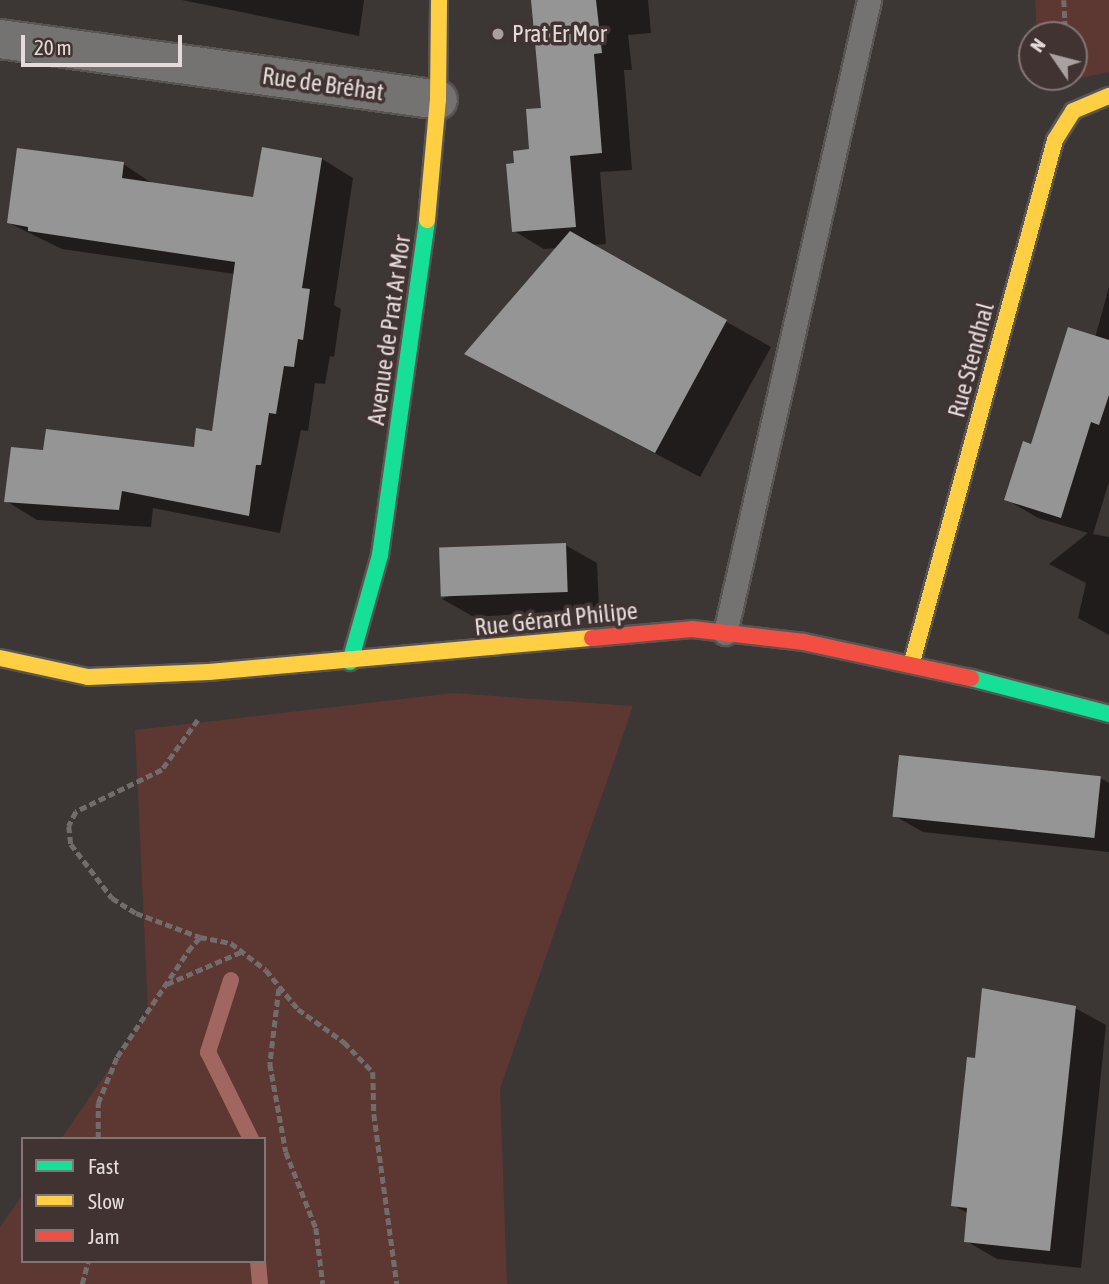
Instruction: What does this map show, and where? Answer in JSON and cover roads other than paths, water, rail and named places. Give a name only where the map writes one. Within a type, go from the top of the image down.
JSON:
[{"type":"street","name":"Avenue de Prat Ar Mor","points":[[350,662],[380,555],[421,283],[438,100],[439,0]]},
{"type":"street","name":"Rue de Bréhat","points":[[0,39],[438,100]]},
{"type":"street","name":"Rue Stendhal","points":[[912,662],[1055,140],[1073,111],[1109,96]]},
{"type":"street","name":"Rue Gérard Philipe","points":[[0,658],[88,677],[209,672],[350,662],[692,629],[912,662],[1109,715]]},
{"type":"lane","points":[[725,633],[869,0]]},
{"type":"waterway","points":[[231,980],[208,1052],[250,1137]]},
{"type":"waterway","points":[[258,1263],[260,1284]]},
{"type":"place","name":"Prat Er Mor","points":[[498,34]]}]
